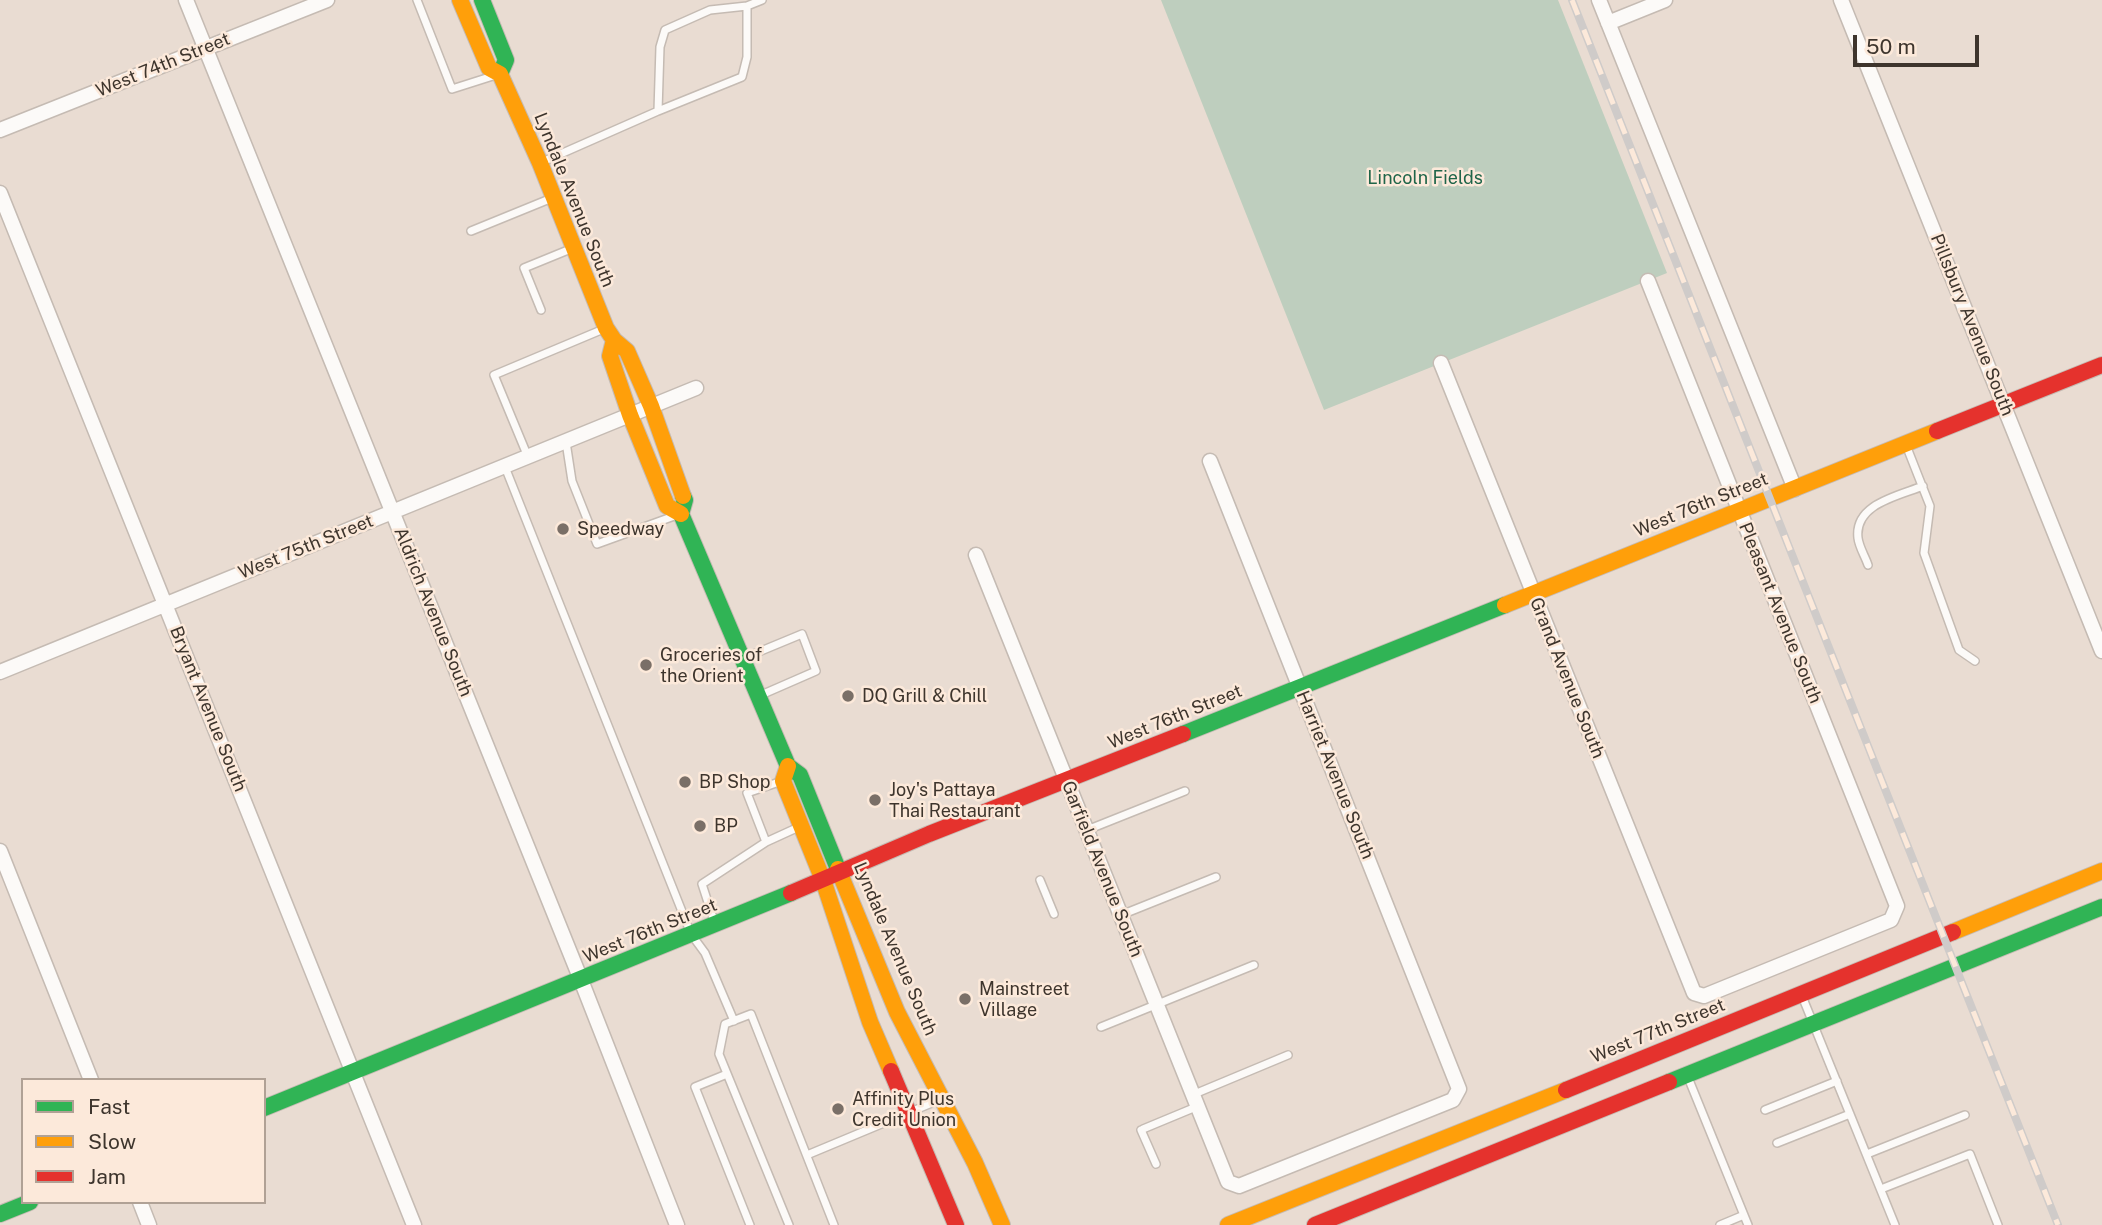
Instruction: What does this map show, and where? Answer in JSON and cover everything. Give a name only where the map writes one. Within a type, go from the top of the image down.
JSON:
[{"type":"street","name":"Aldrich Avenue South","points":[[186,0],[582,980],[677,1225]]},
{"type":"street","name":"West 74th Street","points":[[0,130],[327,0]]},
{"type":"street","name":"Lyndale Avenue South","points":[[460,0],[489,68],[500,74],[540,163],[610,334],[627,351],[651,406],[685,500],[681,514]]},
{"type":"street","name":"Lyndale Avenue South","points":[[482,0],[506,60],[500,74]]},
{"type":"street","points":[[1599,0],[1795,489]]},
{"type":"street","points":[[1608,23],[1665,0]]},
{"type":"street","name":"Pillsbury Avenue South","points":[[1841,0],[2102,651]]},
{"type":"street","name":"Bryant Avenue South","points":[[0,193],[414,1225]]},
{"type":"street","name":"Pleasant Avenue South","points":[[1648,281],[1897,906],[1891,920],[1704,996],[1693,993]]},
{"type":"street","name":"Lyndale Avenue South","points":[[610,334],[610,356],[630,415],[667,506],[681,514],[759,696],[801,826],[823,880],[870,1022],[957,1225]]},
{"type":"street","name":"Grand Avenue South","points":[[1441,363],[1693,993]]},
{"type":"street","name":"West 76th Street","points":[[266,1107],[582,980],[929,834],[1067,782],[2102,365]]},
{"type":"street","name":"West 75th Street","points":[[0,672],[696,388]]},
{"type":"street","name":"Harriet Avenue South","points":[[1210,461],[1459,1089],[1453,1100],[1357,1139],[1239,1186],[1228,1182]]},
{"type":"street","name":"Garfield Avenue South","points":[[976,555],[1228,1182]]},
{"type":"street","name":"Lyndale Avenue South","points":[[786,774],[800,775],[897,1012],[975,1163],[1002,1225]]},
{"type":"street","points":[[0,851],[90,1078]]},
{"type":"street","name":"West 77th Street","points":[[1228,1225],[1475,1127],[2102,870]]},
{"type":"street","points":[[1315,1225],[2102,907]]},
{"type":"street","points":[[0,1214],[25,1204]]},
{"type":"street","points":[[141,1204],[149,1225]]},
{"type":"lane","points":[[417,0],[452,89],[500,74]]},
{"type":"lane","points":[[658,111],[660,47],[665,30],[710,10],[747,6],[762,0]]},
{"type":"lane","points":[[540,163],[742,77],[747,57],[747,6]]},
{"type":"lane","points":[[471,231],[553,198]]},
{"type":"lane","points":[[541,310],[524,268],[574,248]]},
{"type":"lane","points":[[528,457],[494,375],[610,334]]},
{"type":"lane","points":[[566,442],[572,481],[597,544],[681,514]]},
{"type":"lane","points":[[1906,444],[1930,506],[1924,553],[1958,650],[1975,661]]},
{"type":"lane","points":[[505,467],[691,934],[705,953],[734,1021]]},
{"type":"lane","points":[[1868,565],[1858,540],[1858,523],[1871,506],[1923,486]]},
{"type":"lane","points":[[744,659],[802,634],[816,671],[759,696]]},
{"type":"lane","points":[[766,842],[747,793],[786,774]]},
{"type":"lane","points":[[1087,830],[1185,790]]},
{"type":"lane","points":[[715,925],[702,884],[766,842],[801,826]]},
{"type":"lane","points":[[1121,916],[1216,877]]},
{"type":"lane","points":[[1040,880],[1054,914]]},
{"type":"lane","points":[[1101,1027],[1254,965]]},
{"type":"lane","points":[[1801,993],[1895,1225]]},
{"type":"lane","points":[[789,1225],[719,1054],[725,1024],[751,1014],[834,1225]]},
{"type":"lane","points":[[1156,1164],[1142,1129],[1288,1055]]},
{"type":"lane","points":[[727,1074],[695,1087],[750,1225]]},
{"type":"lane","points":[[1687,1074],[1748,1225]]},
{"type":"lane","points":[[1765,1110],[1837,1081]]},
{"type":"lane","points":[[807,1155],[942,1099]]},
{"type":"lane","points":[[1777,1143],[1850,1114]]},
{"type":"lane","points":[[1867,1154],[1965,1115]]},
{"type":"lane","points":[[1881,1189],[1970,1154],[1998,1225]]},
{"type":"lane","points":[[1720,1225],[1744,1215]]},
{"type":"green space","name":"Lincoln Fields","points":[[1161,0],[1558,0],[1667,273],[1324,410]]},
{"type":"railway","points":[[1572,0],[2058,1225]]},
{"type":"traffic: fast","points":[[482,0],[506,60],[500,74]]},
{"type":"traffic: fast","points":[[683,496],[685,500],[681,514],[788,766],[800,775],[838,869]]},
{"type":"traffic: fast","points":[[1183,734],[1505,605]]},
{"type":"traffic: fast","points":[[266,1107],[791,893]]},
{"type":"traffic: fast","points":[[1669,1082],[2102,907]]},
{"type":"traffic: fast","points":[[0,1214],[25,1204]]},
{"type":"traffic: slow","points":[[460,0],[489,68],[500,74],[540,163],[606,328],[614,340],[627,351],[651,406],[683,496]]},
{"type":"traffic: slow","points":[[614,340],[610,356],[630,415],[667,506],[681,514]]},
{"type":"traffic: slow","points":[[1505,605],[1937,431]]},
{"type":"traffic: slow","points":[[788,766],[783,781],[823,880],[870,1022],[891,1071]]},
{"type":"traffic: slow","points":[[838,869],[897,1012],[975,1163],[1002,1225]]},
{"type":"traffic: slow","points":[[1953,932],[2102,871]]},
{"type":"traffic: slow","points":[[1228,1225],[1566,1090]]},
{"type":"traffic: jam","points":[[1937,431],[2102,365]]},
{"type":"traffic: jam","points":[[791,893],[929,834],[1183,734]]},
{"type":"traffic: jam","points":[[1566,1090],[1953,932]]},
{"type":"traffic: jam","points":[[891,1071],[956,1225]]},
{"type":"traffic: jam","points":[[1315,1225],[1669,1082]]},
{"type":"place","name":"Speedway","points":[[563,529]]},
{"type":"place","name":"Groceries of the Orient","points":[[646,665]]},
{"type":"place","name":"DQ Grill & Chill","points":[[848,696]]},
{"type":"place","name":"BP Shop","points":[[685,782]]},
{"type":"place","name":"Joy's Pattaya Thai Restaurant","points":[[875,800]]},
{"type":"place","name":"BP","points":[[700,826]]},
{"type":"place","name":"Mainstreet Village","points":[[965,999]]},
{"type":"place","name":"Affinity Plus Credit Union","points":[[838,1109]]}]
